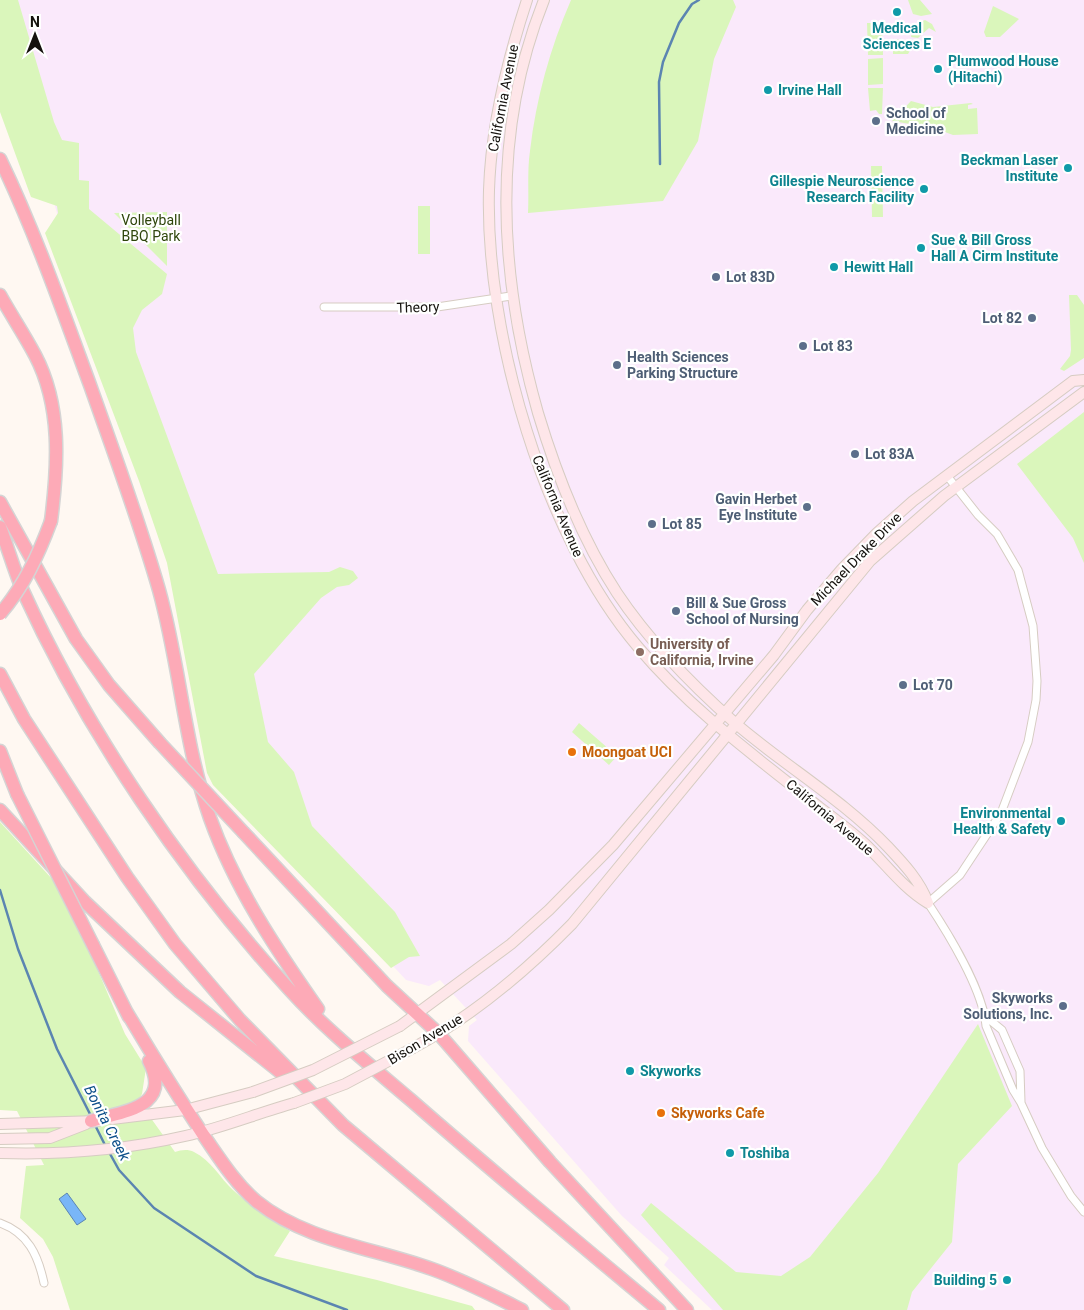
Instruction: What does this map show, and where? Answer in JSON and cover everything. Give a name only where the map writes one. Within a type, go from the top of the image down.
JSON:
[{"type":"highway","points":[[0,159],[15,190],[58,297],[141,527],[172,644],[187,732],[210,817],[232,868],[266,933],[335,1034]]},
{"type":"highway","points":[[0,295],[36,356],[50,392],[56,434],[57,475],[51,521],[38,558],[19,591],[0,614]]},
{"type":"highway","points":[[0,502],[76,639],[109,685],[387,986],[439,1034],[550,1162],[687,1310]]},
{"type":"highway","points":[[0,527],[22,590],[67,676],[116,761],[149,813],[196,876],[289,989],[335,1034],[659,1310]]},
{"type":"highway","points":[[0,674],[24,719],[86,817],[175,944],[240,1020],[343,1125],[563,1310]]},
{"type":"highway","points":[[0,751],[17,794],[126,1011],[155,1078],[155,1088],[150,1100],[142,1106],[91,1121]]},
{"type":"highway","points":[[0,810],[84,902],[180,992],[328,1110]]},
{"type":"highway","points":[[126,1011],[186,1110],[230,1174],[256,1200],[281,1218],[308,1230],[432,1269],[479,1288],[522,1310]]},
{"type":"main road","name":"California Avenue","points":[[527,0],[512,49],[500,102],[491,160],[489,216],[496,299],[507,358],[521,408],[547,486],[568,537],[614,617],[638,648],[715,724],[864,843],[914,895],[928,903]]},
{"type":"main road","name":"California Avenue","points":[[544,0],[524,62],[511,126],[505,216],[511,296],[522,354],[545,436],[563,489],[587,539],[618,594],[644,630],[675,665],[737,724],[864,823],[902,862],[923,890],[928,903]]},
{"type":"main road","name":"Michael Drake Drive","points":[[725,713],[842,569],[899,512],[1073,381],[1084,380]]},
{"type":"main road","name":"Michael Drake Drive","points":[[737,724],[870,561],[910,524],[1084,392]]},
{"type":"main road","name":"Bison Avenue","points":[[3,1124],[91,1121],[186,1110],[253,1092],[313,1070],[400,1026],[511,944],[549,910],[613,845],[725,713]]},
{"type":"main road","name":"Bison Avenue","points":[[0,1153],[73,1153],[140,1146],[202,1132],[345,1084],[439,1034],[535,962],[572,924],[737,724]]},
{"type":"main road","points":[[0,1139],[50,1138],[91,1121]]},
{"type":"street","name":"Theory","points":[[324,307],[423,308],[511,296]]},
{"type":"street","points":[[928,903],[960,875],[1002,813],[1021,764],[1036,700],[1037,662],[1035,635],[1018,570],[997,534],[978,514],[948,476]]},
{"type":"street","name":"California Avenue","points":[[928,903],[956,948],[986,1016],[986,1026],[1013,1090],[1054,1169],[1084,1212]]},
{"type":"street","name":"California Avenue","points":[[986,1016],[1002,1030],[1020,1071],[1021,1103]]},
{"type":"street","points":[[0,1223],[18,1232],[31,1245],[40,1262],[44,1283]]},
{"type":"shaded area","name":"University of California, Irvine","points":[[0,0],[1084,0],[1084,1310],[712,1310],[664,1265],[669,1258],[622,1216],[468,1041],[469,1026],[477,1020],[440,980],[429,986],[406,980],[272,835],[172,556],[58,217]]},
{"type":"green space","points":[[0,0],[18,0],[54,122],[62,140],[79,143],[79,180],[89,181],[89,209],[167,274],[162,294],[142,310],[133,328],[136,352],[218,574],[329,572],[340,567],[353,571],[358,578],[349,585],[337,587],[321,598],[254,674],[268,742],[294,772],[312,826],[395,912],[420,956],[409,957],[391,968],[213,785],[207,773],[167,563],[139,481],[45,233],[58,213],[57,206],[31,197],[0,112]]},
{"type":"green space","points":[[571,0],[733,0],[736,7],[714,59],[698,141],[663,201],[528,213],[529,159],[536,112],[550,55]]},
{"type":"green space","points":[[908,0],[920,0],[932,14],[921,16],[913,14]]},
{"type":"green space","points":[[993,6],[1019,19],[1000,37],[986,37],[984,32]]},
{"type":"green space","points":[[925,20],[932,24],[936,32],[929,28],[918,38],[911,37],[914,25]]},
{"type":"green space","points":[[867,23],[882,23],[883,55],[868,55]]},
{"type":"green space","points":[[897,39],[905,42],[911,49],[908,54],[893,54],[893,40]]},
{"type":"green space","points":[[883,58],[883,84],[868,85],[868,59]]},
{"type":"green space","points":[[868,88],[883,88],[882,114],[879,114],[876,110],[870,111]]},
{"type":"green space","points":[[911,101],[933,107],[971,103],[973,104],[968,105],[968,109],[977,108],[978,134],[953,135],[934,128],[892,121]]},
{"type":"green space","points":[[871,166],[882,166],[883,217],[872,217]]},
{"type":"green space","points":[[418,206],[430,206],[430,254],[418,254]]},
{"type":"green space","name":"Volleyball BBQ Park","points":[[167,212],[167,266],[114,213]]},
{"type":"green space","points":[[1069,295],[1077,295],[1084,305],[1084,358],[1064,371],[1060,369],[1070,356],[1071,350]]},
{"type":"green space","points":[[1084,412],[1084,563],[1073,538],[1017,464]]},
{"type":"green space","points":[[579,723],[617,756],[609,765],[572,732]]},
{"type":"green space","points":[[0,822],[53,880],[87,945],[125,1034],[146,1068],[142,1094],[138,1100],[175,1152],[189,1150],[200,1155],[240,1196],[260,1212],[290,1231],[274,1256],[377,1280],[472,1306],[475,1310],[70,1310],[53,1257],[43,1239],[20,1218],[26,1166],[44,1165],[17,1111],[0,1110]]},
{"type":"green space","points":[[978,1024],[1012,1106],[958,1164],[952,1242],[912,1292],[907,1310],[723,1310],[641,1215],[651,1203],[736,1272],[781,1276],[810,1257],[878,1173]]},
{"type":"water","points":[[67,1193],[86,1219],[77,1225],[59,1199]]},
{"type":"waterway","points":[[660,164],[659,82],[663,62],[679,23],[692,4],[699,0]]},
{"type":"waterway","name":"Bonita Creek","points":[[0,890],[18,949],[57,1049],[92,1118]]},
{"type":"waterway","name":"Bonita Creek","points":[[95,1125],[106,1147]]},
{"type":"waterway","name":"Bonita Creek","points":[[109,1152],[119,1170],[154,1208],[256,1276],[347,1310]]},
{"type":"place","name":"Medical Sciences E","points":[[897,12]]},
{"type":"place","name":"Plumwood House (Hitachi)","points":[[938,69]]},
{"type":"place","name":"Irvine Hall","points":[[768,90]]},
{"type":"place","name":"School of Medicine","points":[[876,121]]},
{"type":"place","name":"Beckman Laser Institute","points":[[1068,168]]},
{"type":"place","name":"Gillespie Neuroscience Research Facility","points":[[924,189]]},
{"type":"place","name":"Sue & Bill Gross Hall A Cirm Institute","points":[[921,248]]},
{"type":"place","name":"Hewitt Hall","points":[[834,267]]},
{"type":"place","name":"Lot 83D","points":[[716,277]]},
{"type":"place","name":"Lot 82","points":[[1032,318]]},
{"type":"place","name":"Lot 83","points":[[803,346]]},
{"type":"place","name":"Health Sciences Parking Structure","points":[[617,365]]},
{"type":"place","name":"Lot 83A","points":[[855,454]]},
{"type":"place","name":"Gavin Herbet Eye Institute","points":[[807,507]]},
{"type":"place","name":"Lot 85","points":[[652,524]]},
{"type":"place","name":"Bill & Sue Gross School of Nursing","points":[[676,611]]},
{"type":"place","name":"University of California, Irvine","points":[[640,652]]},
{"type":"place","name":"Lot 70","points":[[903,685]]},
{"type":"place","name":"Moongoat UCI","points":[[572,752]]},
{"type":"place","name":"Environmental Health & Safety","points":[[1061,821]]},
{"type":"place","name":"Skyworks Solutions, Inc.","points":[[1063,1006]]},
{"type":"place","name":"Skyworks","points":[[630,1071]]},
{"type":"place","name":"Skyworks Cafe","points":[[661,1113]]},
{"type":"place","name":"Toshiba","points":[[730,1153]]},
{"type":"place","name":"Building 5","points":[[1007,1280]]}]
